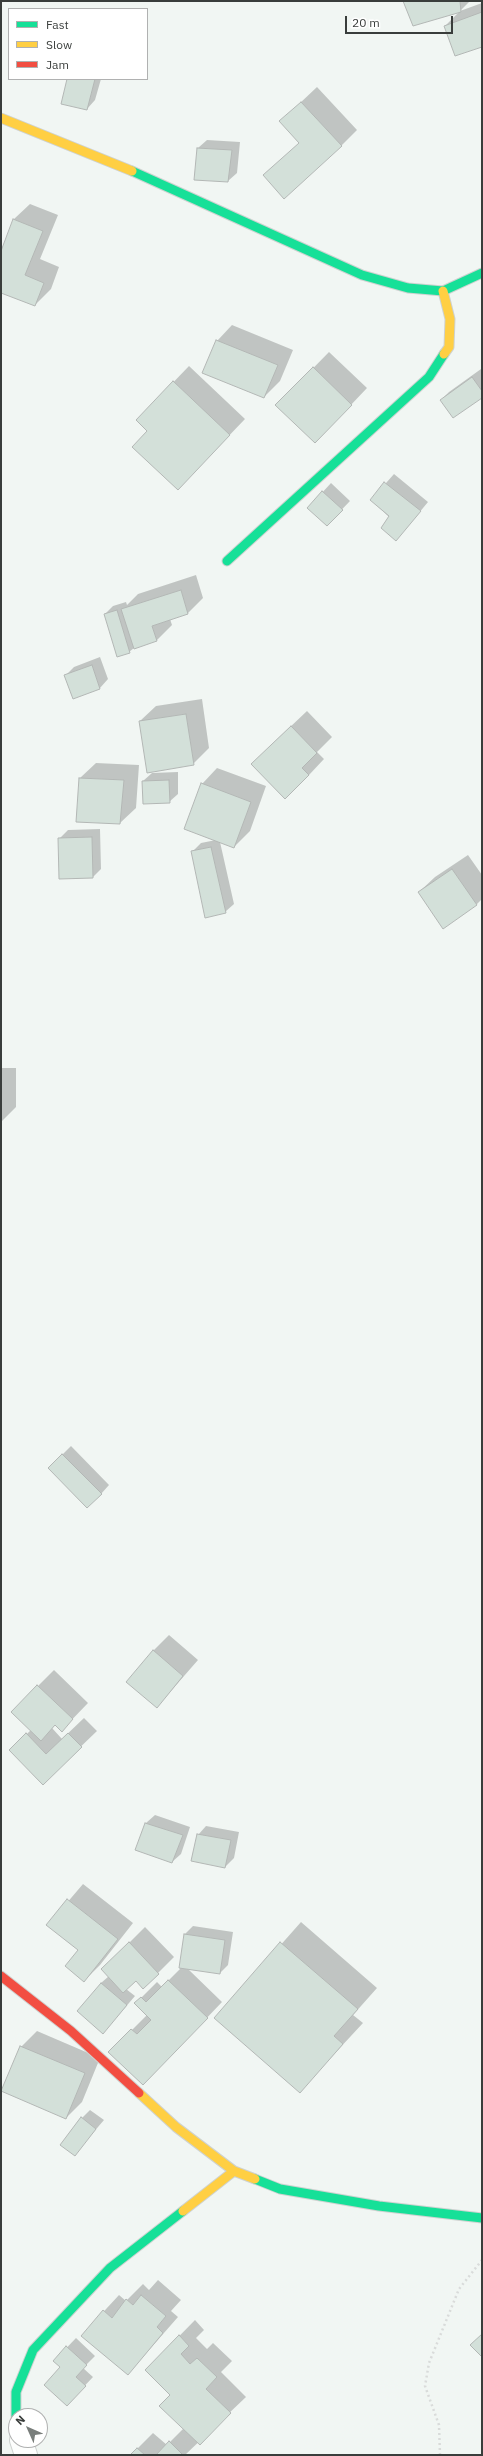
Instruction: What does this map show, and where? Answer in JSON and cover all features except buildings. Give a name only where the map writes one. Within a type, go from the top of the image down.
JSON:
[{"type":"street","points":[[1,118],[153,180],[362,275],[408,288],[443,291],[482,273]]},
{"type":"street","points":[[227,561],[429,377],[449,347],[450,320],[443,291]]},
{"type":"street","points":[[1,1976],[71,2031],[176,2127],[234,2171],[280,2189],[379,2206],[482,2218]]},
{"type":"street","points":[[16,2408],[16,2392],[33,2350],[110,2268],[234,2171]]},
{"type":"path","points":[[440,2455],[439,2425],[425,2386],[429,2363],[459,2289],[482,2260]]},
{"type":"traffic: fast","points":[[132,171],[362,275],[408,288],[443,291],[482,273]]},
{"type":"traffic: fast","points":[[227,561],[429,377],[444,354]]},
{"type":"traffic: fast","points":[[255,2179],[280,2189],[379,2206],[482,2218]]},
{"type":"traffic: fast","points":[[16,2408],[16,2392],[33,2350],[110,2268],[183,2211]]},
{"type":"traffic: slow","points":[[1,118],[132,171]]},
{"type":"traffic: slow","points":[[443,291],[450,319],[449,347],[444,354]]},
{"type":"traffic: slow","points":[[139,2093],[176,2127],[234,2171],[255,2179]]},
{"type":"traffic: slow","points":[[183,2211],[234,2171]]},
{"type":"traffic: jam","points":[[1,1976],[71,2031],[139,2093]]}]
